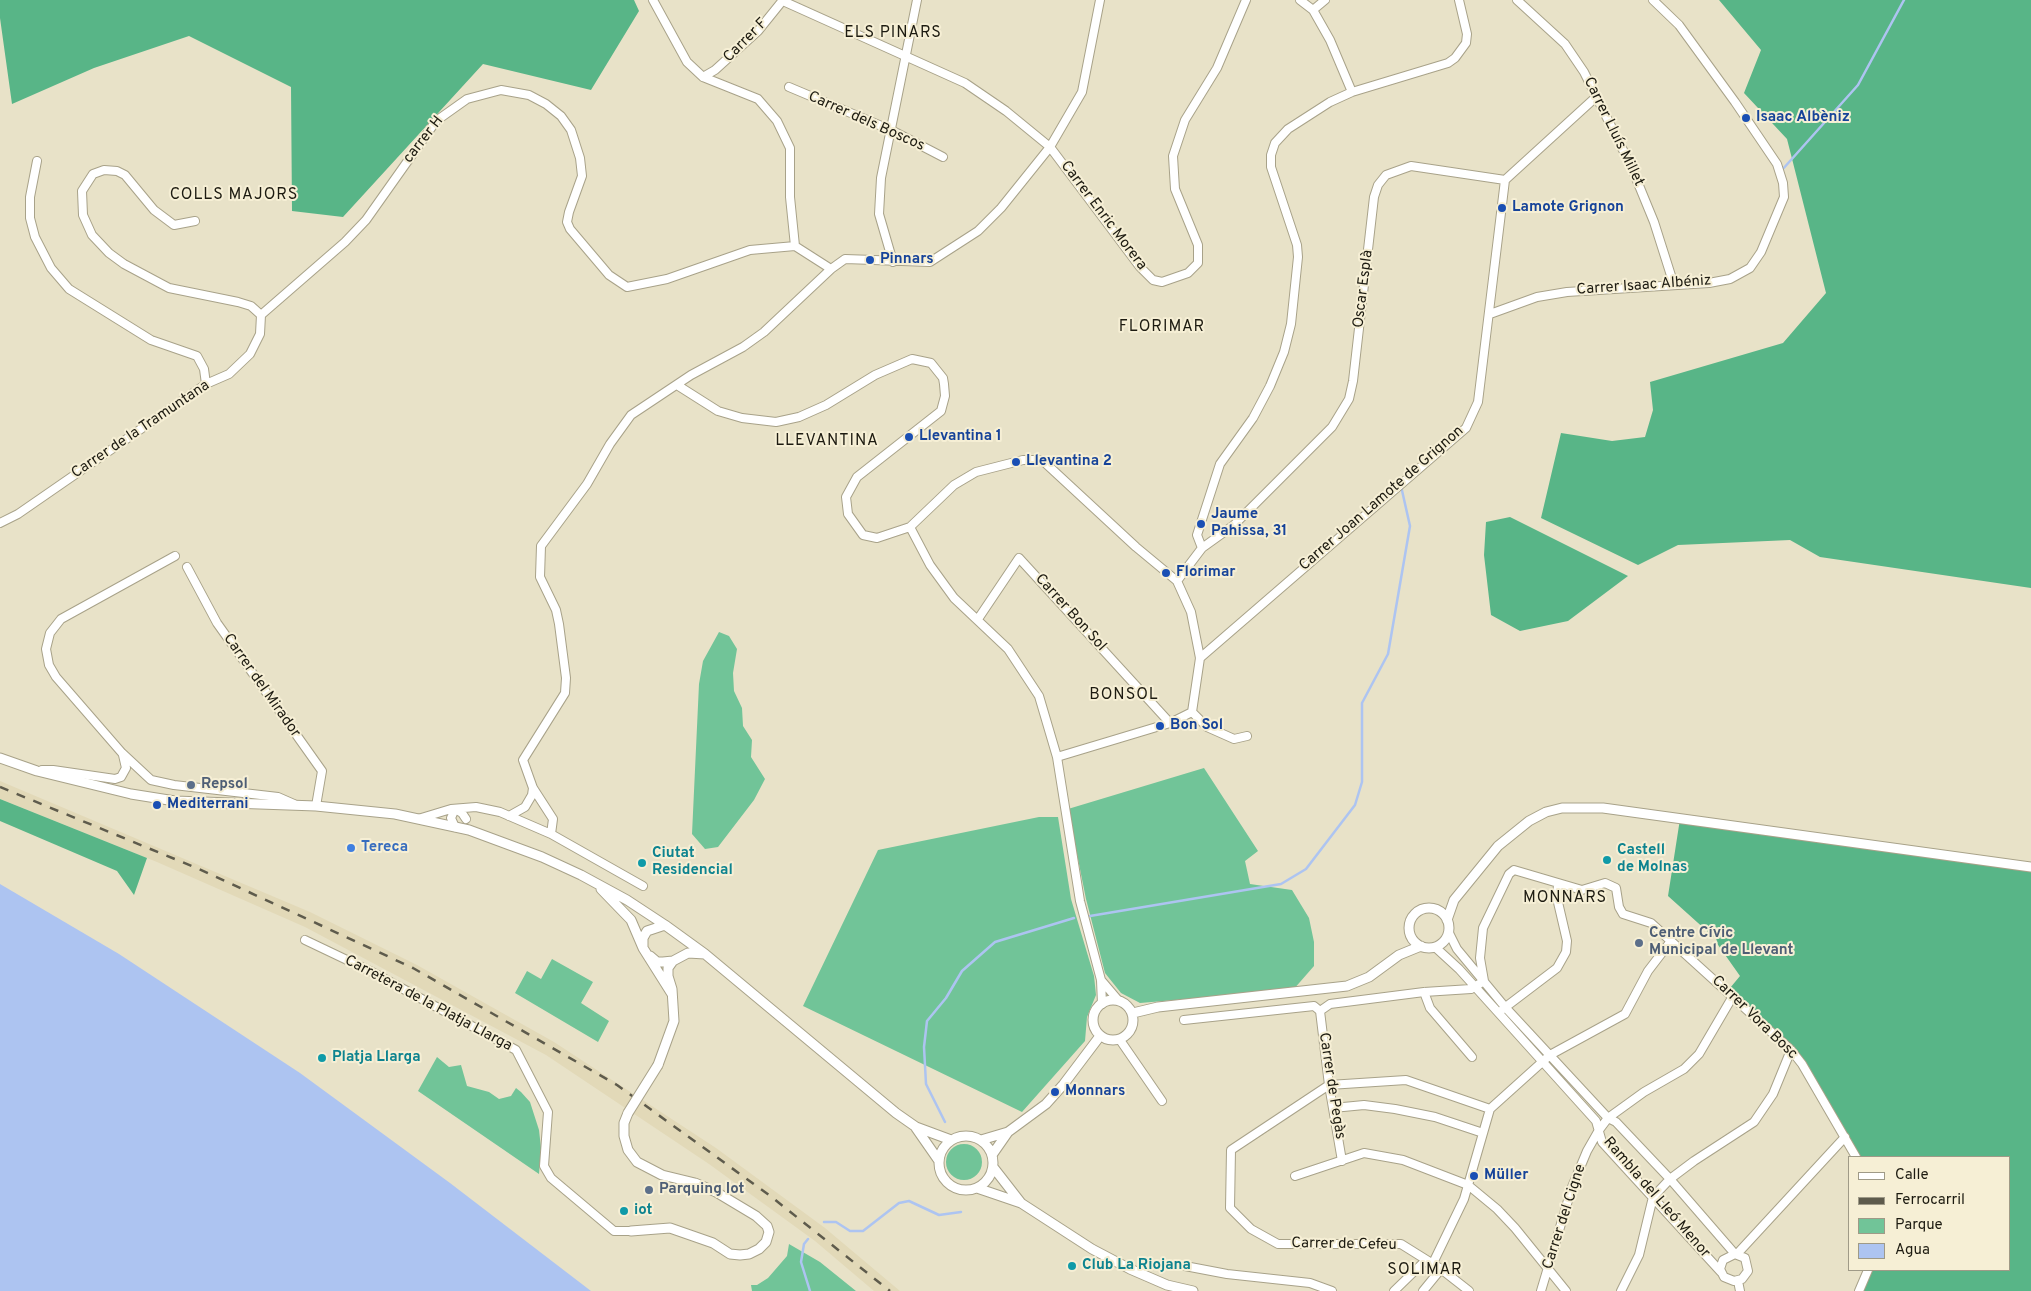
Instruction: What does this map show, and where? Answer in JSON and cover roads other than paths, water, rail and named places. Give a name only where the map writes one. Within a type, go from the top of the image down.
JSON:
[{"type":"street","points":[[653,0],[687,62],[703,77],[758,99],[777,121],[790,148],[790,197],[795,246],[831,269]]},
{"type":"street","points":[[893,262],[878,214],[881,178],[916,0]]},
{"type":"street","points":[[551,834],[553,819],[532,788],[523,760],[565,693],[566,678],[556,610],[540,577],[539,561],[542,546],[587,484],[610,444],[631,415],[764,332],[831,269],[845,259],[930,262],[965,240],[1001,208],[1050,147],[1082,92],[1100,0]]},
{"type":"street","name":"Carrer Enric Morera","points":[[1050,147],[1140,267],[1153,280],[1170,280],[1188,273],[1198,263],[1200,253],[1175,189],[1173,156],[1176,141],[1185,120],[1217,68],[1246,0]]},
{"type":"street","points":[[1300,0],[1313,10],[1330,40],[1352,92]]},
{"type":"street","points":[[1313,10],[1325,0]]},
{"type":"street","points":[[1202,548],[1197,535],[1220,464],[1252,418],[1270,386],[1284,352],[1291,324],[1298,257],[1297,245],[1271,167],[1271,155],[1276,143],[1288,129],[1330,102],[1352,92],[1448,63],[1455,58],[1466,43],[1467,34],[1459,0]]},
{"type":"street","name":"Carrer Lluís Millet","points":[[1517,0],[1565,44],[1584,72],[1632,166],[1654,222],[1674,285]]},
{"type":"street","name":"Carrer Isaac Albéniz","points":[[1490,314],[1545,296],[1730,279],[1750,268],[1761,252],[1784,197],[1777,164],[1735,102],[1679,26],[1653,0]]},
{"type":"street","points":[[783,1],[965,83],[1006,111],[1050,147]]},
{"type":"street","name":"Carrer F","points":[[703,77],[715,70],[758,31],[783,1]]},
{"type":"street","name":"Carrer dels Boscos","points":[[789,87],[891,130],[943,157]]},
{"type":"street","name":"carrer H","points":[[261,315],[345,242],[366,220],[436,121],[467,99],[502,90],[529,95],[546,104],[561,116],[571,130],[580,158],[582,176],[567,222],[570,229],[609,275],[627,287],[667,279],[750,250],[795,246]]},
{"type":"street","points":[[1505,180],[1596,97]]},
{"type":"street","points":[[37,161],[30,197],[30,218],[35,237],[51,268],[69,289],[151,340],[197,356],[204,369],[206,384]]},
{"type":"street","name":"Oscar Esplà","points":[[1177,581],[1202,548],[1234,525],[1332,427],[1349,399],[1353,381],[1374,196],[1378,185],[1386,175],[1411,166],[1505,180]]},
{"type":"street","points":[[196,221],[174,224],[154,210],[131,186],[125,175],[117,171],[104,170],[94,174],[82,190],[83,215],[92,235],[109,253],[124,264],[169,288],[238,302],[251,306],[261,315]]},
{"type":"street","name":"Carrer Joan Lamote de Grignon","points":[[1200,658],[1466,428],[1478,402],[1505,180]]},
{"type":"street","name":"Carrer de la Tramuntana","points":[[0,523],[18,514],[206,384],[229,374],[250,354],[260,334],[261,315]]},
{"type":"street","points":[[677,385],[718,411],[742,418],[776,422],[799,417],[817,409],[875,374],[912,359],[931,363],[943,378],[945,396],[941,411],[857,477],[846,497],[848,514],[863,535],[877,538],[910,527],[962,479],[976,472],[1023,460],[1042,460],[1136,547],[1177,581],[1191,612],[1200,658],[1192,712]]},
{"type":"street","points":[[910,527],[930,565],[954,598],[1008,649],[1040,696],[1057,757],[1080,901],[1101,980],[1102,1004]]},
{"type":"street","points":[[175,556],[61,619],[50,633],[46,649],[52,671],[122,753],[151,780],[174,786],[278,797],[295,804]]},
{"type":"street","name":"Carrer Bon Sol","points":[[978,620],[1019,558],[1170,723]]},
{"type":"street","name":"Carrer del Mirador","points":[[187,567],[217,623],[322,772],[316,806]]},
{"type":"street","points":[[1057,757],[1170,723],[1192,712]]},
{"type":"street","points":[[1192,712],[1207,727],[1234,739],[1247,736]]},
{"type":"street","points":[[36,771],[53,770],[116,779],[121,777],[126,768],[122,753]]},
{"type":"street","points":[[0,758],[36,771],[131,794],[175,800],[295,804],[418,819],[469,830],[542,857],[627,900],[665,925],[705,954],[852,1078],[916,1127],[951,1140]]},
{"type":"street","points":[[509,816],[525,807],[532,795],[532,788]]},
{"type":"street","points":[[418,819],[451,809],[476,807],[509,816],[551,834],[643,886]]},
{"type":"street","points":[[466,819],[476,807]]},
{"type":"street","points":[[1447,920],[1454,900],[1498,846],[1514,831],[1546,812],[1581,807],[2031,867]]},
{"type":"street","points":[[455,827],[451,818],[455,809],[462,813],[469,830]]},
{"type":"street","points":[[1184,1020],[1314,1006],[1320,1011],[1330,1004],[1475,987],[1484,981],[1480,958],[1482,928],[1509,874],[1514,870],[1558,884],[1557,898],[1567,941],[1566,952],[1557,968],[1498,1013]]},
{"type":"street","points":[[594,882],[631,920],[643,948],[672,994]]},
{"type":"street","name":"Carrer Vora Bosc","points":[[1558,884],[1585,890],[1605,883],[1616,888],[1619,907],[1624,914],[1651,923],[1791,1050],[1802,1064],[1855,1156]]},
{"type":"street","points":[[1421,946],[1412,937],[1410,931],[1410,925],[1415,914],[1426,908],[1433,908],[1454,900]]},
{"type":"street","points":[[1133,1013],[1158,1007],[1347,986],[1369,977],[1399,955],[1421,946],[1434,947],[1441,944],[1448,933],[1447,920],[1444,914],[1433,908]]},
{"type":"street","points":[[665,925],[647,931],[643,938],[643,948],[658,962],[673,961],[688,953],[705,954]]},
{"type":"street","points":[[1399,955],[1410,931]]},
{"type":"street","name":"Rambla del Lleó Menor","points":[[1434,947],[1459,969],[1596,1121],[1602,1142],[1722,1273],[1730,1281],[1738,1281],[1746,1275],[1748,1267],[1745,1258],[1736,1254],[1670,1179],[1616,1122],[1608,1118],[1505,1006],[1457,949],[1448,933]]},
{"type":"street","name":"Carretera de la Platja Llarga","points":[[305,940],[370,971],[516,1050],[548,1112],[544,1166],[551,1178],[614,1231],[670,1228],[713,1243],[730,1254],[749,1254],[759,1249],[766,1242],[769,1232],[767,1226],[756,1216],[724,1196],[695,1183],[662,1175],[637,1162],[625,1143],[624,1123],[628,1113],[658,1065],[674,1021],[672,994],[668,976],[668,968],[673,961]]},
{"type":"street","points":[[1394,1291],[1429,1261],[1464,1199],[1490,1109],[1550,1055],[1625,1014],[1648,971],[1672,941]]},
{"type":"street","points":[[1101,980],[1118,1000],[1124,1003],[1133,1013],[1133,1026],[1130,1032],[1120,1040],[1109,1040],[1100,1036],[1096,1031],[1093,1019],[1094,1013],[1102,1004],[1118,1000]]},
{"type":"street","points":[[1424,992],[1430,1008],[1472,1056]]},
{"type":"street","name":"Carrer del Cigne","points":[[1541,1291],[1572,1187],[1587,1150],[1598,1130],[1608,1118],[1644,1092],[1684,1069],[1699,1054],[1733,996]]},
{"type":"street","name":"Carrer de Pegàs","points":[[1320,1011],[1329,1085],[1342,1161]]},
{"type":"street","points":[[992,1155],[1008,1132],[1052,1098],[1100,1036]]},
{"type":"street","points":[[1120,1040],[1162,1101]]},
{"type":"street","points":[[1621,1291],[1639,1254],[1653,1197],[1670,1179],[1754,1122],[1773,1094],[1791,1050]]},
{"type":"street","name":"Carrer de Cefeu","points":[[1469,1291],[1442,1268],[1400,1244],[1278,1244],[1251,1229],[1230,1208],[1231,1150],[1329,1085],[1406,1080],[1490,1109]]},
{"type":"street","points":[[1333,1108],[1364,1105],[1395,1109],[1435,1117],[1483,1133]]},
{"type":"street","points":[[916,1127],[939,1161]]},
{"type":"street","points":[[982,1140],[1008,1132]]},
{"type":"street","points":[[977,1188],[990,1176],[993,1167],[992,1155],[982,1140],[972,1136],[961,1136],[951,1140],[944,1146],[939,1161],[940,1170],[949,1184],[966,1190],[977,1188],[1021,1203],[1092,1249],[1130,1269],[1167,1285],[1193,1291]]},
{"type":"street","points":[[1736,1254],[1845,1138]]},
{"type":"street","points":[[1295,1176],[1364,1154],[1402,1160],[1468,1185],[1498,1209],[1548,1266],[1566,1291]]},
{"type":"street","points":[[993,1167],[1021,1203]]},
{"type":"street","name":"Rambla del Lleó Menor","points":[[1722,1273],[1722,1260],[1736,1254]]},
{"type":"street","points":[[1185,1266],[1226,1274],[1310,1283],[1332,1291]]},
{"type":"street","points":[[1423,1291],[1442,1268]]},
{"type":"street","points":[[1859,1291],[1868,1271]]},
{"type":"street","points":[[1738,1281],[1740,1291]]},
{"type":"water","points":[[0,884],[119,954],[300,1073],[450,1183],[591,1291],[0,1291]]},
{"type":"waterway","points":[[1782,170],[1858,85],[1904,0]]},
{"type":"waterway","points":[[1090,916],[1281,884],[1306,869],[1355,805],[1362,782],[1362,703],[1388,654],[1410,526],[1401,486]]},
{"type":"waterway","points":[[945,1122],[926,1084],[924,1047],[927,1021],[946,998],[962,971],[995,942],[1074,918]]},
{"type":"waterway","points":[[824,1222],[836,1222],[850,1231],[863,1231],[899,1203],[909,1201],[939,1215],[961,1212]]},
{"type":"waterway","points":[[808,1239],[804,1244],[801,1262],[810,1291]]},
{"type":"railway","points":[[0,787],[199,869],[413,968],[617,1085],[769,1195],[890,1291]]},
{"type":"place","name":"Isaac Albèniz","points":[[1746,118]]},
{"type":"place","name":"Lamote Grignon","points":[[1502,208]]},
{"type":"place","name":"Pinnars","points":[[870,260]]},
{"type":"place","name":"Llevantina 1","points":[[909,437]]},
{"type":"place","name":"Llevantina 2","points":[[1016,462]]},
{"type":"place","name":"Jaume Pahissa, 31","points":[[1201,524]]},
{"type":"place","name":"Florimar","points":[[1166,573]]},
{"type":"place","name":"Bon Sol","points":[[1160,726]]},
{"type":"place","name":"Repsol","points":[[191,785]]},
{"type":"place","name":"Mediterrani","points":[[157,805]]},
{"type":"place","name":"Tereca","points":[[351,848]]},
{"type":"place","name":"Castell de Molnas","points":[[1607,860]]},
{"type":"place","name":"Ciutat Residencial","points":[[642,863]]},
{"type":"place","name":"Centre Cívic Municipal de Llevant","points":[[1639,943]]},
{"type":"place","name":"Platja Llarga","points":[[322,1058]]},
{"type":"place","name":"Monnars","points":[[1055,1092]]},
{"type":"place","name":"Müller","points":[[1474,1176]]},
{"type":"place","name":"Parquing Iot","points":[[649,1190]]},
{"type":"place","name":"iot","points":[[624,1211]]},
{"type":"place","name":"Club La Riojana","points":[[1072,1266]]},
{"type":"district","name":"ELS PINARS","points":[[893,34]]},
{"type":"district","name":"COLLS MAJORS","points":[[234,196]]},
{"type":"district","name":"FLORIMAR","points":[[1162,328]]},
{"type":"district","name":"LLEVANTINA","points":[[827,442]]},
{"type":"district","name":"BONSOL","points":[[1124,696]]},
{"type":"district","name":"MONNARS","points":[[1565,899]]},
{"type":"district","name":"SOLIMAR","points":[[1425,1271]]}]
